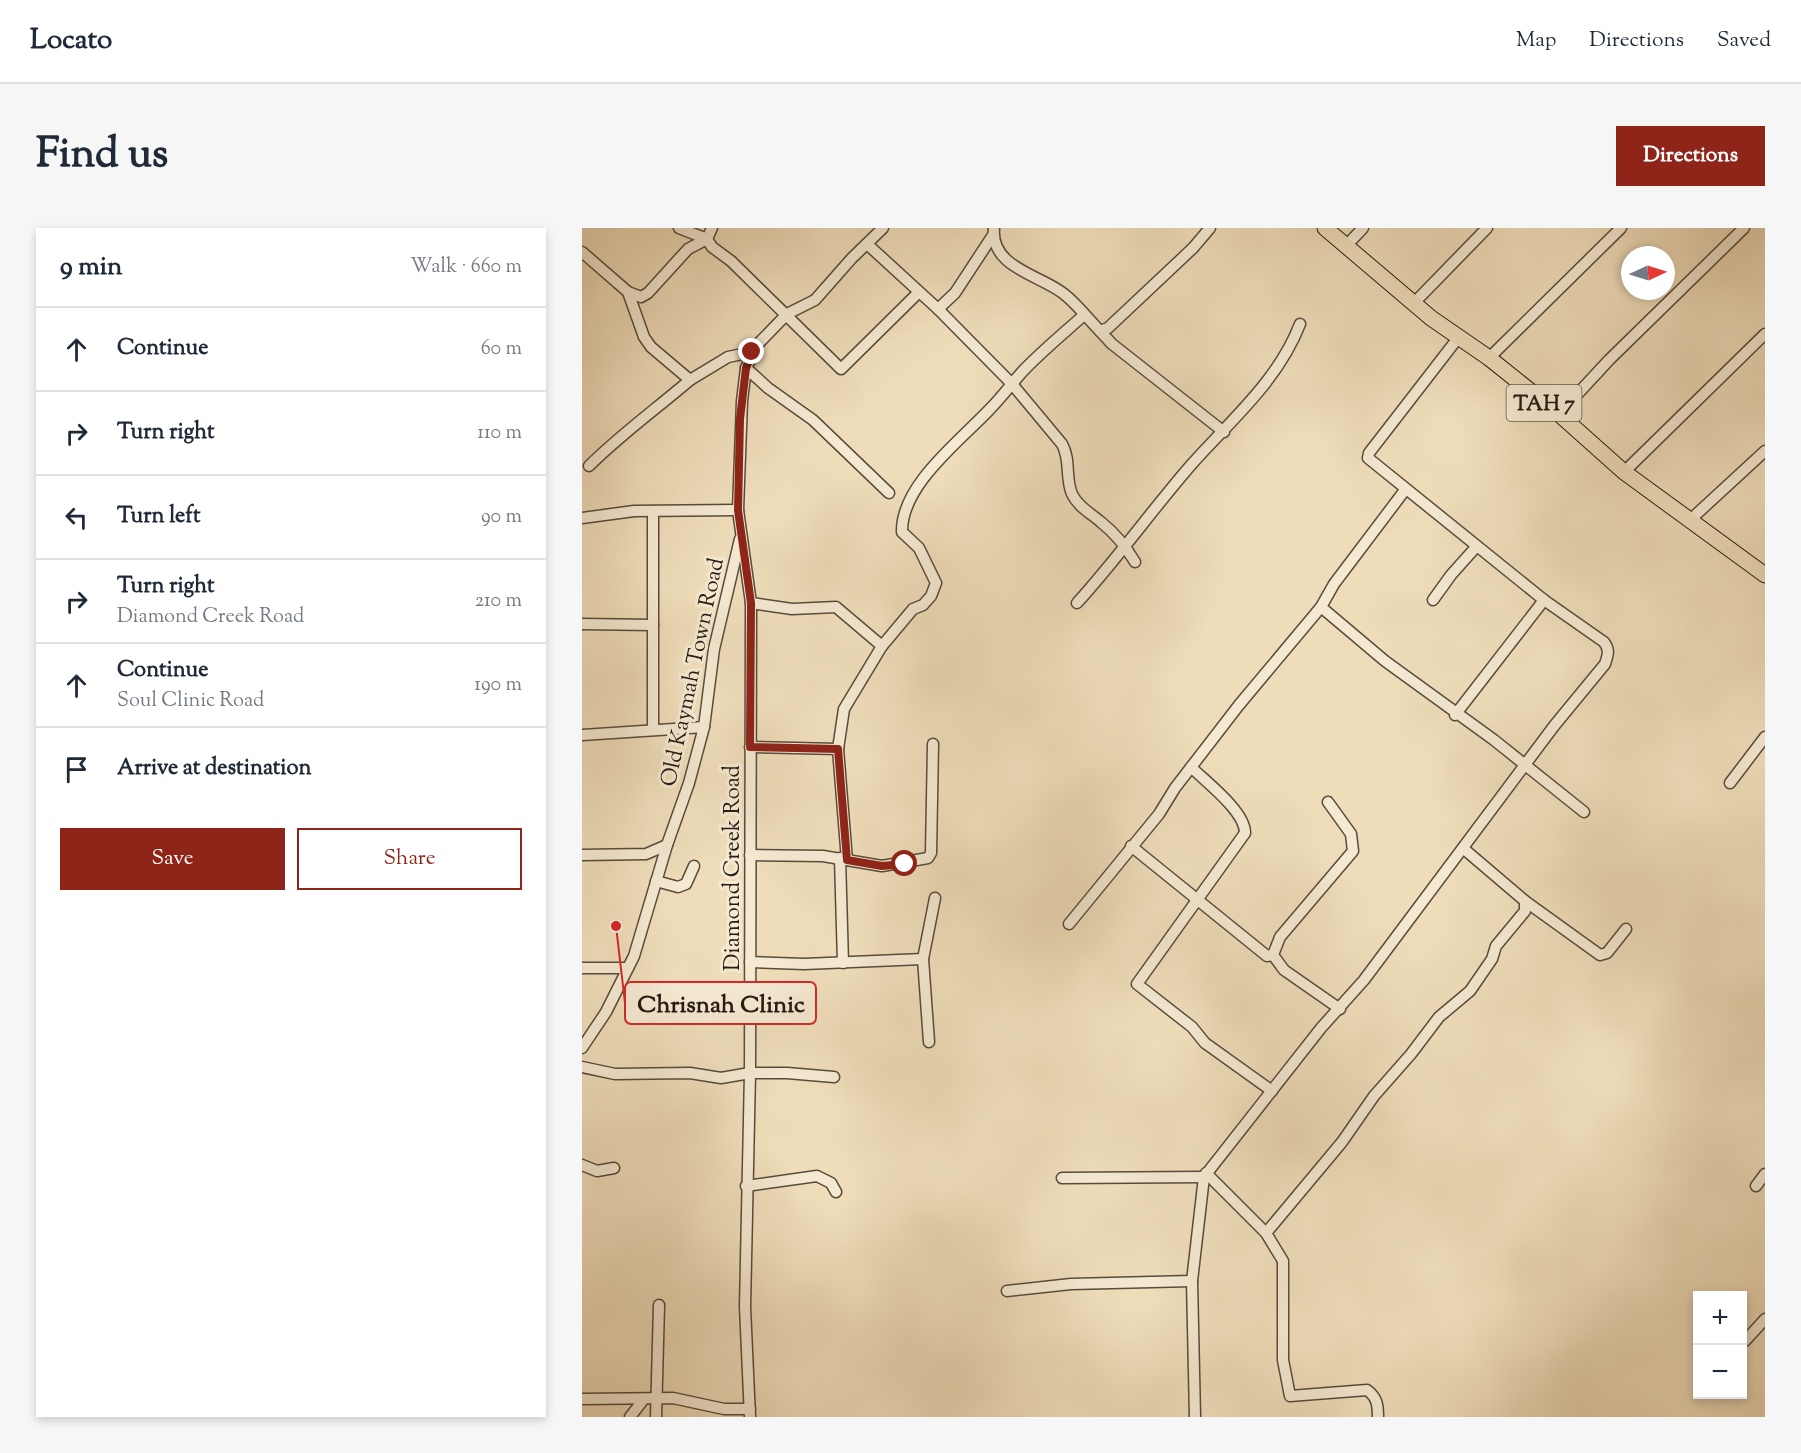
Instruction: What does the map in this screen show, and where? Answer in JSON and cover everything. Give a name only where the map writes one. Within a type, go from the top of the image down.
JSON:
[{"type":"highway","name":"TAH 7","points":[[1325,228],[1458,338],[1489,358],[1559,414],[1624,472],[1765,575]]},
{"type":"street","points":[[679,228],[707,239],[712,248],[731,261],[843,369],[918,293]]},
{"type":"street","points":[[582,252],[628,292],[641,297],[648,293],[688,249],[707,239],[712,228]]},
{"type":"street","points":[[589,466],[622,434],[647,417],[690,380],[729,357],[752,352],[787,314],[815,300],[883,228]]},
{"type":"street","points":[[1100,330],[1108,328],[1193,248],[1210,228]]},
{"type":"street","points":[[1346,246],[1363,228]]},
{"type":"street","points":[[1415,302],[1487,228]]},
{"type":"street","points":[[1489,358],[1621,228]]},
{"type":"street","points":[[1559,414],[1609,360],[1744,228]]},
{"type":"street","points":[[993,232],[997,245],[1012,265],[1063,293],[1112,344],[1224,432]]},
{"type":"street","points":[[938,309],[955,293],[993,232]]},
{"type":"street","points":[[867,244],[938,309],[1012,384],[1062,444],[1067,454],[1068,476],[1072,493],[1079,504],[1125,545],[1135,562]]},
{"type":"street","points":[[628,292],[644,337],[651,347],[690,380]]},
{"type":"street","points":[[843,963],[843,859],[838,749],[844,709],[882,646],[913,609],[923,605],[931,596],[936,583],[919,548],[902,532],[902,516],[920,483],[1012,384],[1084,315]]},
{"type":"street","points":[[1077,603],[1192,464],[1224,432],[1279,367],[1291,347],[1300,324]]},
{"type":"street","points":[[1624,472],[1765,334]]},
{"type":"street","points":[[1196,1417],[1192,1281],[1205,1175],[1321,1028],[1340,1010],[1464,849],[1525,765],[1605,664],[1608,655],[1608,648],[1604,642],[1544,600],[1476,547],[1405,490],[1368,455],[1458,338]]},
{"type":"street","name":"Diamond Creek Road","points":[[750,1413],[745,1307],[750,1073],[751,603],[738,510],[740,419],[746,368],[752,352]]},
{"type":"street","points":[[746,368],[768,388],[813,420],[889,493]]},
{"type":"street","points":[[1689,521],[1763,457]]},
{"type":"street","points":[[1069,924],[1131,846],[1160,814],[1174,788],[1321,607],[1334,584],[1405,490]]},
{"type":"street","points":[[582,518],[604,514],[738,510]]},
{"type":"street","points":[[653,512],[653,730]]},
{"type":"street","name":"Old Kaymah Town Road","points":[[582,1048],[606,1012],[628,968],[689,783],[704,727],[714,649],[741,536]]},
{"type":"street","points":[[1433,600],[1450,574],[1476,547]]},
{"type":"street","points":[[1455,714],[1544,600]]},
{"type":"street","points":[[751,603],[792,609],[836,607],[882,646]]},
{"type":"street","points":[[1321,607],[1385,661],[1584,812]]},
{"type":"street","points":[[582,624],[653,625]]},
{"type":"street","points":[[582,735],[704,727]]},
{"type":"street","points":[[1730,783],[1765,737]]},
{"type":"street","points":[[750,855],[843,859],[882,866],[928,858],[931,853],[933,744]]},
{"type":"street","points":[[750,747],[838,749]]},
{"type":"street","points":[[1191,767],[1238,813],[1245,825],[1245,833],[1198,902],[1137,984],[1192,1027],[1205,1043],[1272,1090]]},
{"type":"street","points":[[1273,955],[1280,937],[1353,851],[1354,842],[1351,834],[1328,802]]},
{"type":"street","points":[[582,855],[646,854],[667,845]]},
{"type":"street","points":[[1131,846],[1267,956],[1273,955]]},
{"type":"street","points":[[1464,849],[1525,901],[1600,955],[1607,953],[1626,929]]},
{"type":"street","points":[[656,881],[678,887],[686,884],[694,866]]},
{"type":"street","points":[[929,1042],[923,959],[935,898]]},
{"type":"street","points":[[1266,1233],[1342,1142],[1374,1096],[1411,1054],[1439,1017],[1470,992],[1492,959],[1497,946],[1519,921],[1525,911],[1525,901]]},
{"type":"street","points":[[1273,955],[1284,970],[1340,1010]]},
{"type":"street","points":[[750,963],[843,963],[923,959]]},
{"type":"street","points":[[582,968],[628,968]]},
{"type":"street","points":[[582,1067],[615,1074],[690,1073],[721,1078],[750,1073],[834,1077]]},
{"type":"street","points":[[582,1165],[597,1171],[614,1168]]},
{"type":"street","points":[[1756,1186],[1765,1174]]},
{"type":"street","points":[[1062,1178],[1205,1175],[1266,1233],[1283,1261],[1283,1360],[1290,1396],[1367,1390],[1373,1394],[1378,1405],[1378,1417]]},
{"type":"street","points":[[746,1186],[817,1176],[831,1183],[836,1192]]},
{"type":"street","points":[[1007,1292],[1071,1284],[1192,1281]]},
{"type":"street","points":[[656,1417],[650,1399],[659,1305]]},
{"type":"street","points":[[1747,1338],[1765,1319]]},
{"type":"street","points":[[582,1399],[673,1398],[750,1413]]},
{"type":"street","points":[[630,1417],[650,1399]]},
{"type":"place","name":"Chrisnah Clinic","points":[[616,926]]},
{"type":"route","points":[[752,352],[746,368],[740,419],[738,510],[751,603],[750,747],[838,749],[847,860],[882,866],[905,864]]}]
